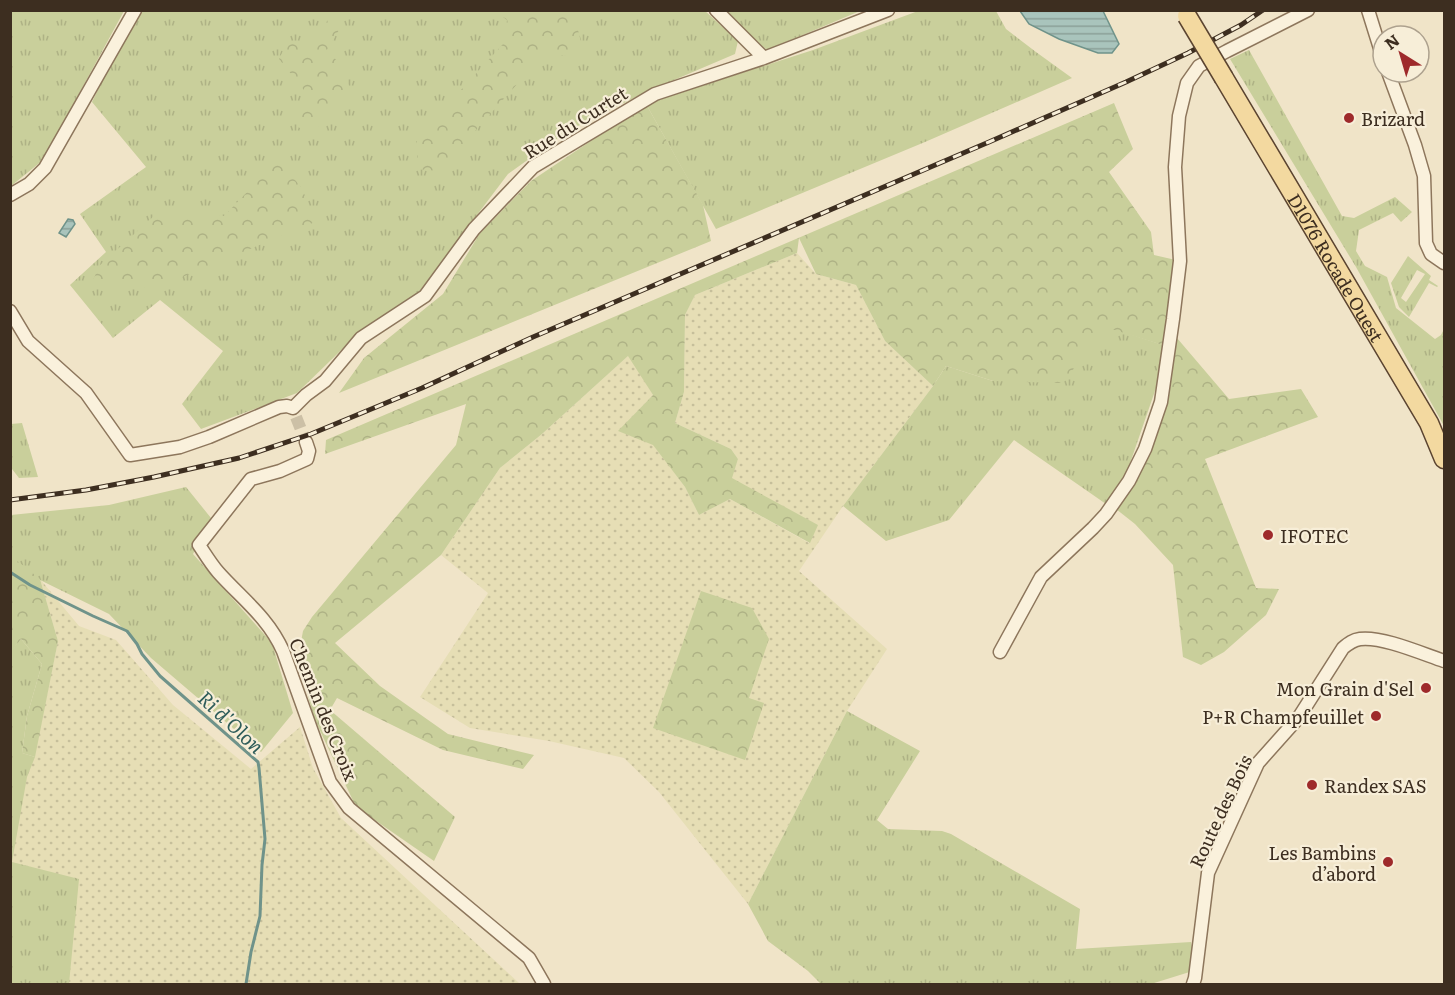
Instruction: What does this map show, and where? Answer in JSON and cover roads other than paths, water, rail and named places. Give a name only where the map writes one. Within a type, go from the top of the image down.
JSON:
[{"type":"main road","name":"D1076 Rocade Ouest","points":[[1185,13],[1429,423],[1444,459]]},
{"type":"street","points":[[10,195],[29,184],[45,168],[135,10]]},
{"type":"street","points":[[716,10],[764,58]]},
{"type":"street","name":"Rue du Curtet","points":[[10,311],[28,341],[86,393],[130,455],[180,447],[279,407],[287,406],[295,412],[306,394],[325,381],[361,338],[425,296],[474,229],[533,167],[655,94],[764,58],[888,10]]},
{"type":"street","points":[[1000,652],[1041,577],[1106,514],[1129,481],[1145,449],[1161,402],[1180,261],[1175,167],[1179,116],[1187,82],[1199,66],[1308,10]]},
{"type":"street","points":[[1392,84],[1424,176],[1426,243],[1431,254],[1444,262]]},
{"type":"street","name":"Chemin des Croix","points":[[306,442],[309,451],[307,459],[280,471],[251,479],[199,545],[217,571],[276,635],[330,782],[349,808],[530,958],[544,984]]},
{"type":"street","name":"Route des Bois","points":[[1194,981],[1208,873],[1258,763],[1299,717],[1343,648],[1358,639],[1369,639],[1444,661]]},
{"type":"water","points":[[1020,11],[1103,11],[1119,44],[1112,53],[1098,53],[1059,39],[1029,24]]},
{"type":"water","points":[[68,219],[73,220],[75,224],[66,237],[59,233]]},
{"type":"waterway","name":"Ri d'Olon","points":[[10,572],[30,585],[127,631],[160,676],[258,762],[265,839],[260,916],[246,984]]},
{"type":"tunnel","points":[[296,417],[306,442]]},
{"type":"railway","points":[[10,500],[86,490],[154,477],[239,458],[311,434],[1126,82],[1188,53],[1241,25],[1263,10]]},
{"type":"place","name":"Brizard","points":[[1349,118]]},
{"type":"place","name":"IFOTEC","points":[[1268,535]]},
{"type":"place","name":"Mon Grain d'Sel","points":[[1426,688]]},
{"type":"place","name":"P+R Champfeuillet","points":[[1376,716]]},
{"type":"place","name":"Randex SAS","points":[[1312,785]]},
{"type":"place","name":"Les Bambins d’abord","points":[[1388,862]]}]
